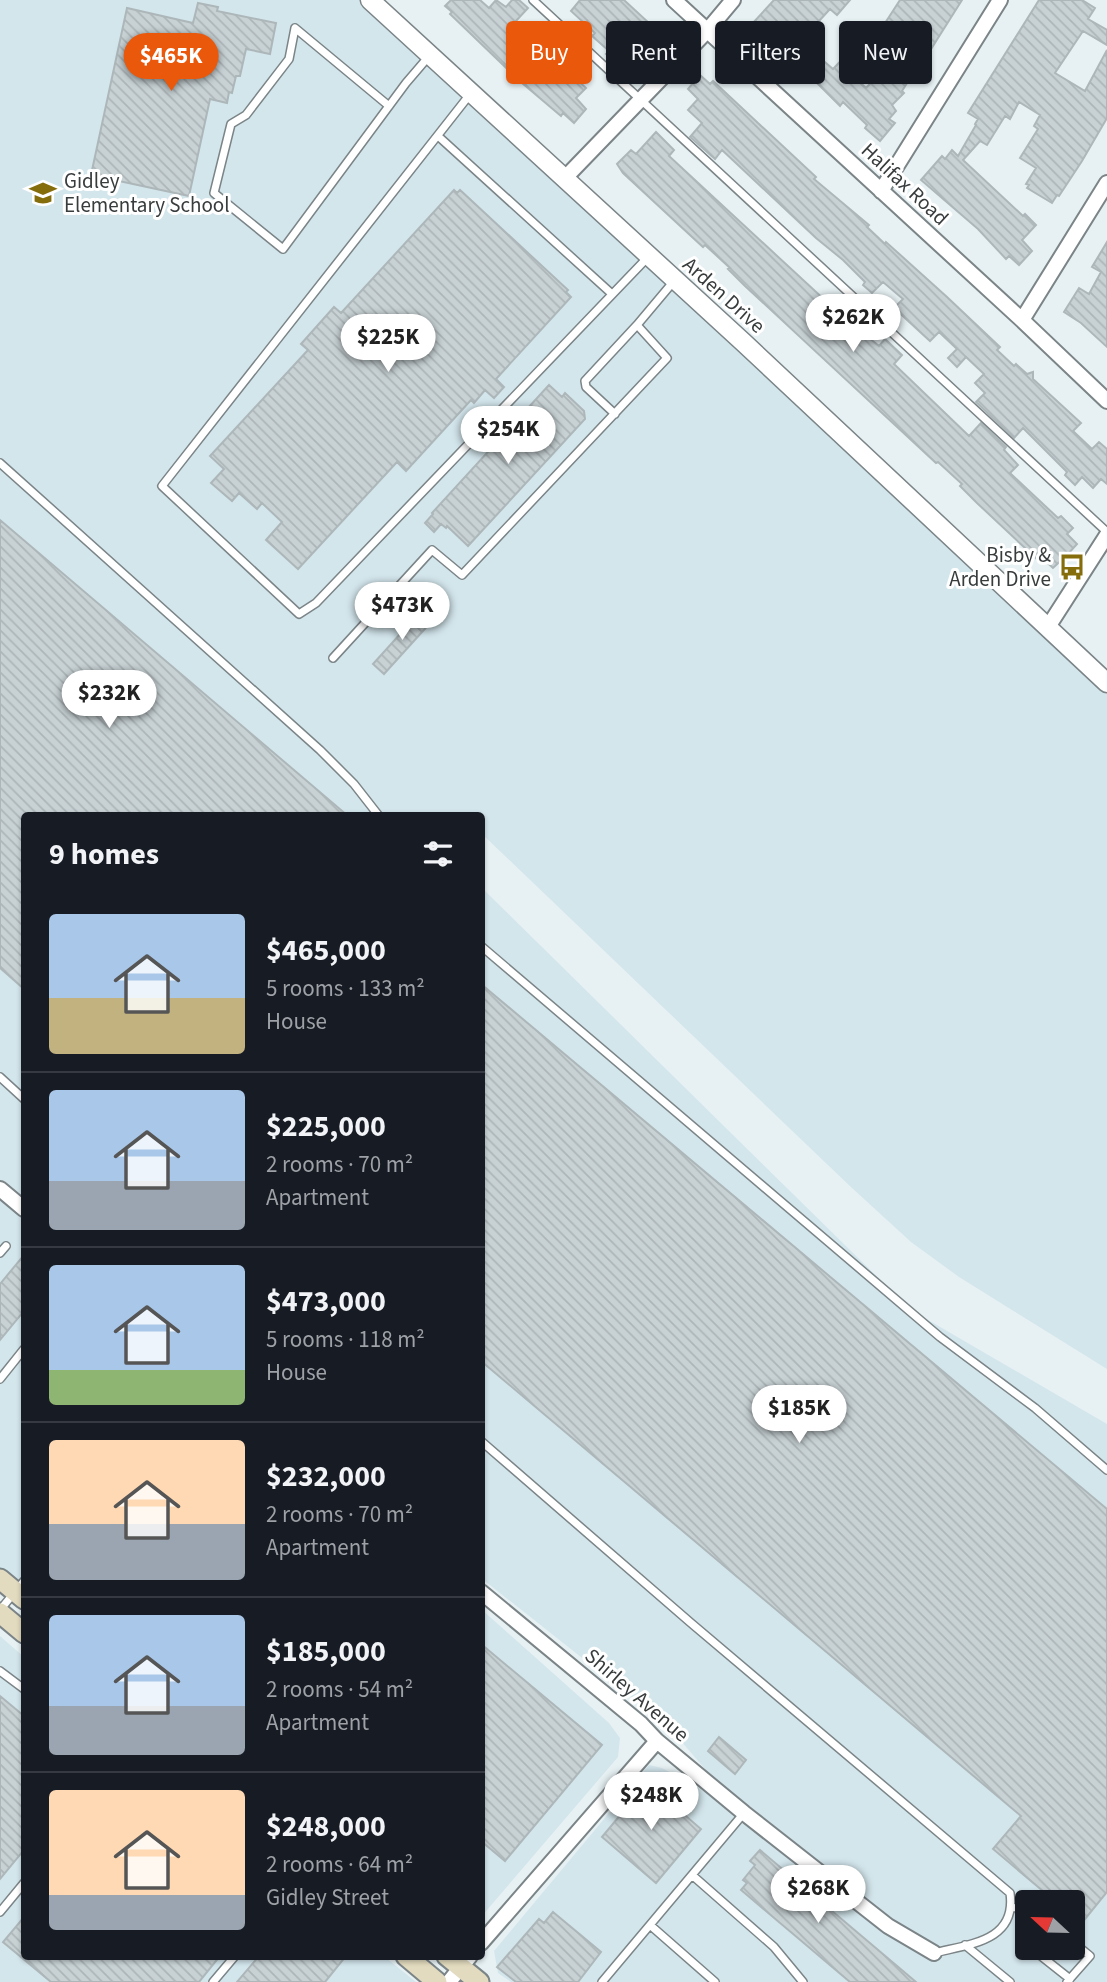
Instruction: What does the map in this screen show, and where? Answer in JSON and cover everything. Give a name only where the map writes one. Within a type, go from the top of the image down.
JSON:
[{"type":"main road","points":[[0,1611],[21,1630]]},
{"type":"main road","points":[[411,1960],[437,1982]]},
{"type":"main road","points":[[457,1966],[479,1982]]},
{"type":"street","name":"Arden Drive","points":[[370,0],[1107,683]]},
{"type":"street","name":"Halifax Road","points":[[674,0],[1107,401]]},
{"type":"street","points":[[564,179],[707,31],[733,0]]},
{"type":"street","points":[[881,191],[1000,0]]},
{"type":"street","points":[[1022,320],[1107,183]]},
{"type":"street","points":[[1048,627],[1107,534]]},
{"type":"street","points":[[0,1189],[21,1206]]},
{"type":"street","name":"Shirley Avenue","points":[[485,1595],[641,1724],[657,1741],[744,1814],[888,1926],[934,1953]]},
{"type":"street","points":[[485,1938],[657,1741]]},
{"type":"lane","points":[[533,0],[1107,534]]},
{"type":"lane","points":[[389,106],[295,28],[289,60],[246,115],[231,124],[214,193],[283,249],[431,54]]},
{"type":"lane","points":[[472,92],[162,486],[299,614],[316,603],[649,256]]},
{"type":"lane","points":[[438,136],[612,294]]},
{"type":"lane","points":[[615,414],[586,387],[585,381],[675,280]]},
{"type":"lane","points":[[334,658],[432,550],[462,575],[667,358],[637,325]]},
{"type":"lane","points":[[0,463],[320,750],[354,784],[376,812]]},
{"type":"lane","points":[[485,949],[940,1337],[1035,1408],[1107,1470]]},
{"type":"lane","points":[[0,1077],[21,1096]]},
{"type":"lane","points":[[0,1253],[6,1246]]},
{"type":"lane","points":[[0,1379],[21,1353]]},
{"type":"lane","points":[[485,1444],[1010,1893],[1012,1908],[1003,1928],[992,1937],[934,1953]]},
{"type":"lane","points":[[0,1611],[16,1588]]},
{"type":"lane","points":[[0,1671],[21,1687]]},
{"type":"lane","points":[[601,1982],[744,1814]]},
{"type":"lane","points":[[692,1875],[774,1947],[803,1982]]},
{"type":"lane","points":[[0,1912],[21,1886]]},
{"type":"lane","points":[[650,1925],[715,1982]]},
{"type":"lane","points":[[965,1945],[1010,1982]]},
{"type":"lane","points":[[1045,1960],[1069,1981],[1090,1956],[1085,1952]]},
{"type":"lane","points":[[213,1982],[231,1960]]},
{"type":"shaded area","points":[[0,0],[370,0],[1107,683],[1107,1369],[959,1277],[911,1242],[485,837],[485,812],[21,812],[21,1602],[0,1586]]},
{"type":"shaded area","points":[[485,891],[911,1310],[1107,1424],[1107,1982],[511,1982],[498,1973],[494,1951],[649,1765],[662,1768],[742,1812],[668,1726],[485,1581]]},
{"type":"shaded area","points":[[485,1613],[609,1723],[620,1738],[618,1757],[485,1912]]},
{"type":"shaded area","points":[[0,1636],[21,1654],[21,1960],[389,1960],[416,1982],[0,1982]]},
{"type":"building","points":[[451,0],[480,0],[489,8],[496,0],[506,7],[512,0],[519,0],[528,8],[516,21],[506,21],[506,68],[450,14],[452,12],[445,6]]},
{"type":"building","points":[[580,0],[624,0],[647,21],[606,21],[606,48],[592,36],[595,33],[592,30],[592,21],[582,21],[571,11]]},
{"type":"building","points":[[774,0],[850,0],[837,15],[830,9],[819,21],[755,21]]},
{"type":"building","points":[[900,0],[962,0],[932,48],[932,21],[886,21]]},
{"type":"building","points":[[1039,0],[1082,0],[1095,8],[1088,19],[1107,30],[1107,45],[1083,31],[1055,73],[1085,91],[1107,50],[1107,118],[1082,161],[1052,203],[1027,188],[1029,185],[1026,184],[1036,168],[1020,158],[1038,129],[1034,126],[1040,115],[1019,102],[1010,119],[1005,116],[987,145],[980,141],[963,160],[1036,225],[1022,240],[1032,251],[1019,265],[1009,256],[1006,259],[978,229],[921,180],[942,156],[945,159],[952,150],[958,156],[978,119],[968,113]]},
{"type":"building","points":[[198,3],[218,7],[217,11],[276,23],[270,54],[246,49],[240,76],[236,76],[227,103],[210,99],[189,196],[91,175],[127,8],[193,23]]},
{"type":"building","points":[[825,62],[833,69],[839,63],[839,84],[862,84],[866,88],[870,84],[906,84],[902,91],[904,93],[892,105],[896,111],[889,119],[895,123],[880,141],[843,102],[840,106],[818,84],[825,84]]},
{"type":"building","points":[[701,76],[710,84],[713,81],[816,177],[814,179],[869,225],[867,227],[885,244],[886,242],[1000,347],[997,350],[1014,366],[1016,364],[1027,374],[1033,372],[1033,379],[1081,423],[1073,431],[1092,449],[1099,442],[1107,449],[1107,484],[1101,479],[1093,488],[1082,477],[1075,485],[1065,475],[1067,472],[1023,428],[1014,438],[976,402],[985,393],[975,383],[984,374],[966,357],[957,367],[948,358],[957,349],[939,332],[930,341],[894,308],[903,299],[883,282],[872,293],[843,260],[722,150],[715,159],[690,137],[702,123],[688,110],[698,99],[688,89],[692,84],[701,84]]},
{"type":"building","points":[[523,84],[582,84],[586,88],[576,98],[586,109],[574,123],[563,113],[561,116]]},
{"type":"building","points":[[656,132],[674,150],[669,156],[841,315],[879,346],[885,339],[902,355],[894,364],[969,436],[981,423],[1006,447],[1004,450],[1018,465],[1010,473],[1058,518],[1061,516],[1073,528],[1067,534],[1077,544],[1068,554],[1053,568],[1043,559],[1040,562],[960,486],[962,484],[745,286],[705,245],[703,247],[623,173],[617,164],[631,150],[636,154]]},
{"type":"building","points":[[454,190],[457,193],[460,190],[568,290],[566,292],[571,297],[496,379],[504,387],[494,398],[485,390],[474,403],[471,400],[406,471],[397,462],[298,569],[266,540],[282,522],[262,503],[257,509],[239,493],[232,501],[211,483],[224,469],[210,456],[308,350],[301,344],[334,307],[341,313]]},
{"type":"building","points":[[1107,242],[1107,347],[1081,323],[1064,312],[1079,288],[1089,294],[1101,272],[1092,267]]},
{"type":"building","points":[[549,385],[562,397],[565,393],[584,411],[585,419],[468,546],[447,526],[446,528],[441,524],[434,532],[425,523],[432,513]]},
{"type":"building","points":[[0,520],[343,812],[21,812],[21,986],[0,968]]},
{"type":"building","points":[[421,611],[432,621],[384,674],[373,664]]},
{"type":"building","points":[[485,987],[1107,1509],[1107,1892],[1085,1919],[1085,1890],[1042,1890],[993,1849],[1021,1816],[485,1364]]},
{"type":"building","points":[[21,1259],[21,1315],[0,1340],[0,1284]]},
{"type":"building","points":[[485,1647],[602,1745],[505,1861],[485,1844]]},
{"type":"building","points":[[0,1696],[21,1714],[21,1854],[0,1879]]},
{"type":"building","points":[[719,1737],[746,1760],[735,1774],[708,1751]]},
{"type":"building","points":[[647,1780],[701,1829],[656,1883],[602,1837]]},
{"type":"building","points":[[760,1850],[916,1982],[850,1982],[741,1890],[747,1883],[743,1880],[755,1865],[750,1861]]},
{"type":"building","points":[[553,1912],[601,1952],[578,1982],[516,1982],[497,1967],[539,1919],[544,1923]]},
{"type":"building","points":[[21,1921],[21,1957],[3,1942]]},
{"type":"building","points":[[25,1960],[217,1960],[199,1982],[51,1982]]},
{"type":"building","points":[[256,1960],[343,1960],[325,1982],[237,1982]]},
{"type":"place","name":"Gidley Elementary School","points":[[43,193]]},
{"type":"place","name":"Bisby & Arden Drive","points":[[1072,567]]}]
